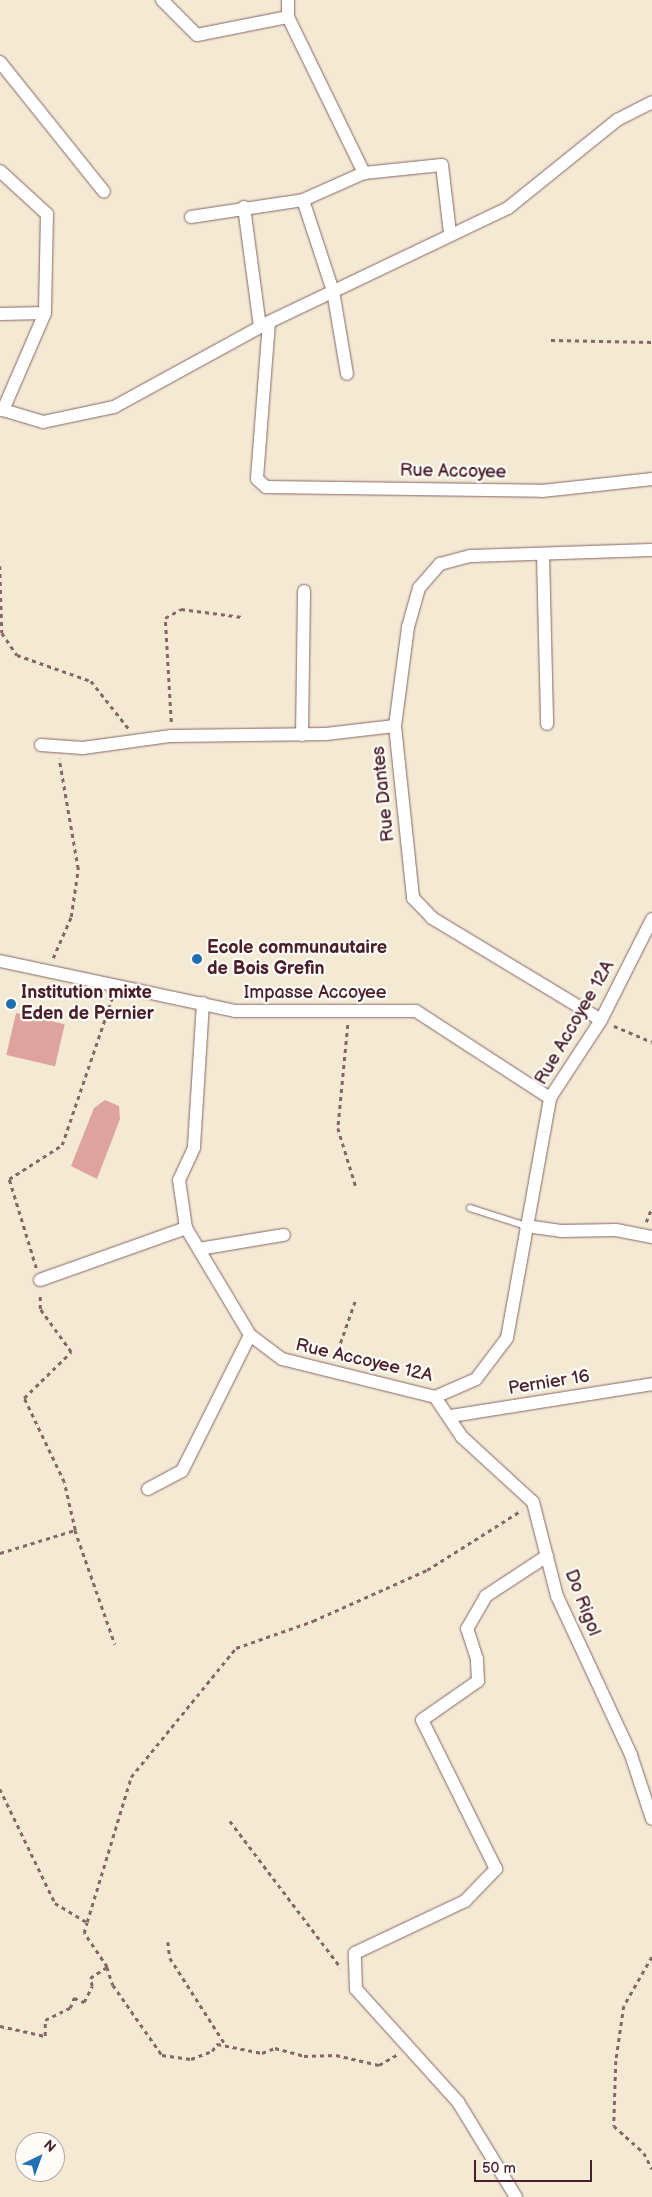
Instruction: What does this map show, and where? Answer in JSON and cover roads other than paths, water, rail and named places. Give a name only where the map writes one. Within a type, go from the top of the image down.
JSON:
[{"type":"street","points":[[162,0],[197,35],[288,17]]},
{"type":"street","points":[[288,0],[288,17],[364,174]]},
{"type":"street","points":[[0,62],[104,192]]},
{"type":"street","points":[[0,171],[47,214],[45,313],[3,410],[43,422],[114,407],[265,325],[450,233],[508,208],[617,120],[652,102]]},
{"type":"street","points":[[191,217],[244,207],[303,200],[364,174],[442,165],[450,233]]},
{"type":"street","points":[[303,200],[333,292],[347,374]]},
{"type":"street","points":[[244,207],[265,325]]},
{"type":"street","points":[[0,314],[45,313]]},
{"type":"street","name":"Rue Accoyee","points":[[265,325],[257,479],[266,487],[542,491],[652,479]]},
{"type":"street","points":[[395,726],[408,627],[419,588],[440,564],[455,560],[652,550]]},
{"type":"street","points":[[543,555],[547,724]]},
{"type":"street","points":[[302,735],[304,592]]},
{"type":"street","name":"Rue Dantes","points":[[42,745],[61,746],[136,741],[171,736],[302,735],[395,726],[413,898],[432,918],[601,1020]]},
{"type":"street","name":"Rue Accoyee 12A","points":[[203,1003],[194,1148],[179,1180],[186,1228],[250,1335],[282,1360],[329,1373],[435,1397],[476,1379],[507,1338],[550,1098],[601,1020],[652,919]]},
{"type":"street","name":"Impasse Accoyee","points":[[0,961],[235,1011],[349,1014],[416,1011],[550,1098]]},
{"type":"street","points":[[526,1226],[561,1232],[616,1230],[652,1237]]},
{"type":"street","points":[[40,1280],[186,1228]]},
{"type":"street","points":[[199,1249],[284,1235]]},
{"type":"street","points":[[148,1489],[182,1471],[250,1335]]},
{"type":"street","name":"Pernier 16","points":[[451,1416],[652,1384]]},
{"type":"street","points":[[435,1397],[451,1416]]},
{"type":"street","name":"Do Rigol","points":[[451,1416],[462,1437],[533,1502],[557,1596],[631,1756],[652,1819]]},
{"type":"street","points":[[516,2197],[458,2102],[356,1989],[355,1953],[465,1901],[496,1869],[422,1720],[478,1681],[478,1659],[467,1629],[486,1596],[547,1556]]},
{"type":"lane","points":[[470,1208],[526,1226]]},
{"type":"place","name":"Ecole communautaire de Bois Grefin","points":[[197,959]]},
{"type":"place","name":"Institution mixte Eden de Pernier","points":[[11,1004]]}]
